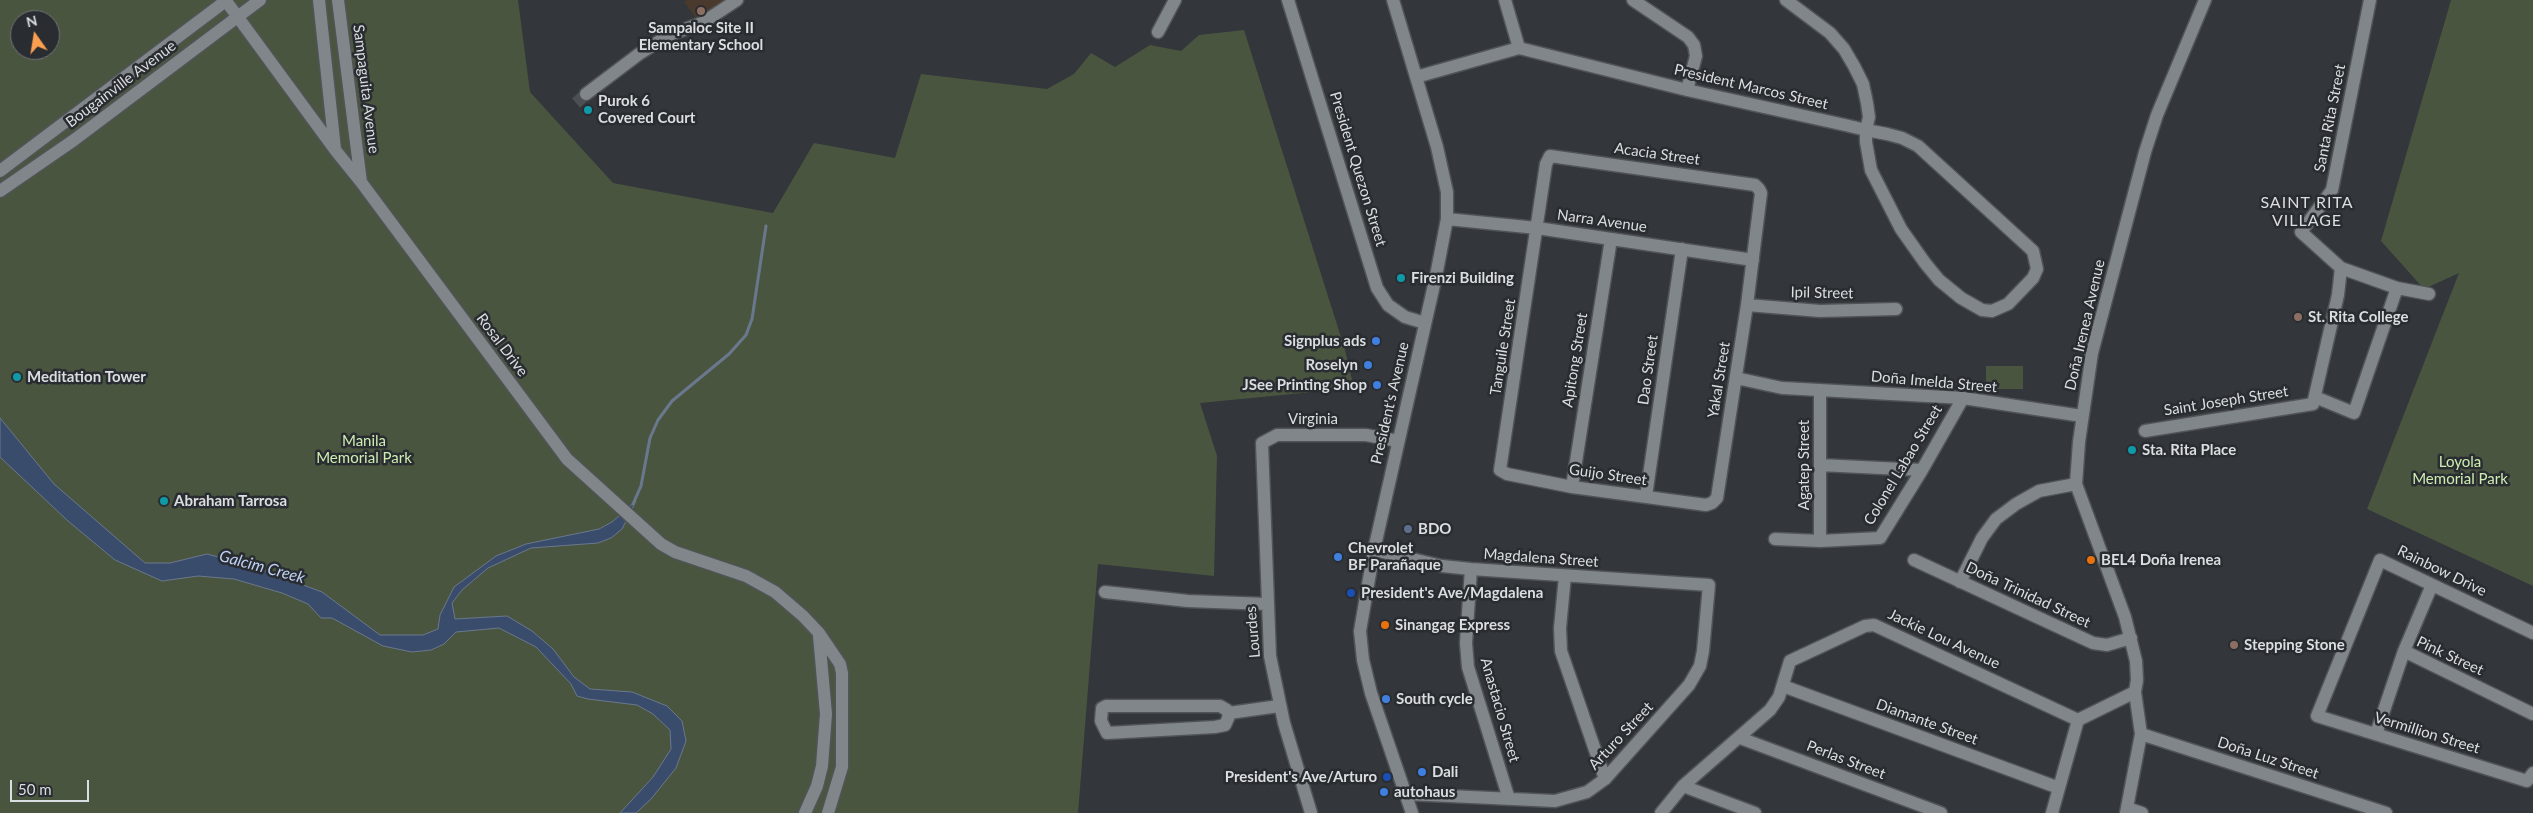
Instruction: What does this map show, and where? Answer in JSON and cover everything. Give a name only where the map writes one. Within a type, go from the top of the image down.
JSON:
[{"type":"street","name":"Bougainville Avenue","points":[[0,171],[227,0]]},
{"type":"street","name":"Rosal Drive","points":[[227,0],[237,17],[336,151],[567,459],[661,544],[675,552],[746,576],[775,592],[803,616],[819,633],[828,655]]},
{"type":"street","name":"Bougainville Avenue","points":[[0,191],[74,140],[260,0]]},
{"type":"street","points":[[319,0],[336,151]]},
{"type":"street","name":"Sampaguita Avenue","points":[[338,0],[361,182]]},
{"type":"street","points":[[586,94],[654,45],[676,32],[702,23],[737,0]]},
{"type":"street","points":[[1158,32],[1175,0]]},
{"type":"street","name":"President Quezon Street","points":[[1288,0],[1378,288],[1388,305],[1405,317],[1425,323]]},
{"type":"street","name":"President's Avenue","points":[[1394,0],[1447,192],[1447,219],[1374,550],[1360,631],[1363,660],[1371,693],[1412,813]]},
{"type":"street","points":[[1505,0],[1519,48]]},
{"type":"street","points":[[1633,0],[1688,38],[1694,45],[1696,56],[1688,90]]},
{"type":"street","points":[[1786,0],[1812,18],[1844,49],[1863,84],[1869,117],[1866,130]]},
{"type":"street","name":"Doña Irenea Avenue","points":[[2126,811],[2141,734],[2135,692],[2136,670],[2131,638],[2076,484],[2082,416],[2092,353],[2145,152],[2157,115],[2205,0]]},
{"type":"street","name":"Santa Rita Street","points":[[2341,268],[2301,232],[2332,190],[2370,0]]},
{"type":"street","name":"President Marcos Street","points":[[1416,77],[1519,48],[1688,90],[1902,138],[1918,146],[2027,244],[2033,252],[2037,269],[2033,278],[2008,304],[1992,311],[1982,310],[1961,298],[1939,280],[1925,264],[1902,229],[1870,170],[1867,156],[1866,130]]},
{"type":"street","name":"Acacia Street","points":[[1537,228],[1546,164],[1550,156],[1726,180],[1754,185],[1762,193],[1753,260]]},
{"type":"street","name":"Narra Avenue","points":[[1447,219],[1537,228],[1753,260]]},
{"type":"street","name":"Tanguile Street","points":[[1500,470],[1537,228]]},
{"type":"street","name":"Apitong Street","points":[[1572,487],[1611,238]]},
{"type":"street","name":"Dao Street","points":[[1646,496],[1682,249]]},
{"type":"street","name":"Yakal Street","points":[[1712,503],[1716,498],[1748,305],[1753,260]]},
{"type":"street","points":[[2397,288],[2354,413],[2314,401],[2338,295],[2341,268],[2397,288],[2429,294]]},
{"type":"street","name":"Ipil Street","points":[[1748,305],[1801,310],[1896,309]]},
{"type":"street","name":"Doña Imelda Street","points":[[1736,378],[1783,388],[1963,398],[2082,416]]},
{"type":"street","name":"Agatep Street","points":[[1820,390],[1820,541]]},
{"type":"street","name":"Colonel Labao Street","points":[[1775,539],[1820,541],[1880,538],[1963,398]]},
{"type":"street","name":"Saint Joseph Street","points":[[2144,430],[2314,401]]},
{"type":"street","name":"Virginia","points":[[1262,443],[1277,435],[1366,435],[1398,441]]},
{"type":"street","name":"Lourdes","points":[[1262,443],[1270,656],[1280,706],[1312,813]]},
{"type":"street","points":[[1820,466],[1922,470]]},
{"type":"street","name":"Guijo Street","points":[[1500,470],[1507,474],[1572,487],[1706,505],[1712,503]]},
{"type":"street","points":[[1960,582],[1982,538],[1996,519],[2016,504],[2039,491],[2076,484]]},
{"type":"street","name":"Magdalena Street","points":[[1374,550],[1442,566],[1471,570],[1709,585]]},
{"type":"street","name":"Doña Trinidad Street","points":[[1914,560],[2093,643],[2107,645],[2131,638]]},
{"type":"street","name":"Rainbow Drive","points":[[2317,716],[2380,560],[2533,633]]},
{"type":"street","name":"Anastacio Street","points":[[1471,570],[1466,643],[1468,667],[1510,799]]},
{"type":"street","points":[[1565,576],[1560,628],[1561,651],[1605,779]]},
{"type":"street","points":[[2404,651],[2432,584]]},
{"type":"street","name":"Arturo Street","points":[[1406,794],[1555,801],[1587,792],[1605,779],[1690,685],[1700,666],[1709,585]]},
{"type":"street","points":[[1105,592],[1188,602],[1267,604]]},
{"type":"street","name":"Jackie Lou Avenue","points":[[1661,813],[1683,786],[1770,710],[1784,686],[1790,661],[1865,626],[1874,625],[2078,720]]},
{"type":"street","name":"Pink Street","points":[[2376,734],[2404,651],[2533,714]]},
{"type":"street","points":[[805,813],[817,786],[822,766],[828,655]]},
{"type":"street","points":[[828,655],[842,673],[844,710],[842,767],[828,813]]},
{"type":"street","name":"Diamante Street","points":[[1784,686],[2059,788]]},
{"type":"street","points":[[2052,813],[2078,720],[2135,692]]},
{"type":"street","points":[[1229,713],[1224,725],[1193,729],[1107,733],[1102,721],[1102,709],[1106,706],[1219,706],[1229,713],[1280,706]]},
{"type":"street","name":"Vermillion Street","points":[[2317,716],[2530,777]]},
{"type":"street","name":"Doña Luz Street","points":[[2141,734],[2386,813]]},
{"type":"street","name":"Perlas Street","points":[[1740,738],[1940,813]]},
{"type":"street","points":[[1683,786],[1755,813]]},
{"type":"street","points":[[2126,811],[2142,813]]},
{"type":"shaded area","name":"Sampaloc Site II Elementary School","points":[[687,0],[726,0],[697,19],[684,2]]},
{"type":"green space","name":"Manila Memorial Park","points":[[0,0],[518,0],[530,92],[613,183],[773,213],[814,143],[895,158],[921,74],[1047,89],[1074,74],[1091,53],[1115,67],[1150,45],[1181,51],[1199,35],[1244,30],[1345,350],[1354,388],[1200,403],[1217,456],[1214,576],[1098,564],[1078,813],[0,813]]},
{"type":"green space","name":"Loyola Memorial Park","points":[[2451,0],[2533,0],[2533,586],[2367,509],[2459,273],[2424,289],[2381,241]]},
{"type":"green space","points":[[1986,366],[2023,366],[2023,389],[1986,389]]},
{"type":"water","points":[[0,418],[54,484],[145,563],[170,563],[207,554],[252,566],[322,592],[380,635],[423,635],[438,629],[440,615],[454,587],[496,556],[526,544],[599,529],[612,522],[636,501],[622,529],[611,538],[598,543],[531,548],[488,568],[462,590],[452,603],[455,619],[507,616],[532,631],[553,649],[574,677],[590,689],[632,692],[667,706],[682,721],[686,741],[676,768],[651,799],[636,813],[620,813],[653,777],[671,749],[670,730],[653,714],[637,705],[577,696],[571,684],[536,647],[499,628],[456,632],[444,644],[431,650],[412,652],[383,646],[332,618],[321,618],[308,604],[282,593],[234,579],[198,576],[162,581],[115,560],[68,521],[0,457]]},
{"type":"waterway","points":[[633,504],[641,486],[650,438],[658,420],[672,401],[729,354],[746,335],[752,319],[766,226]]},
{"type":"tunnel","points":[[576,103],[586,94]]},
{"type":"place","name":"Sampaloc Site II Elementary School","points":[[701,11]]},
{"type":"place","name":"Purok 6 Covered Court","points":[[588,110]]},
{"type":"place","name":"Firenzi Building","points":[[1401,278]]},
{"type":"place","name":"St. Rita College","points":[[2298,317]]},
{"type":"place","name":"Signplus ads","points":[[1376,341]]},
{"type":"place","name":"Roselyn","points":[[1368,365]]},
{"type":"place","name":"Meditation Tower","points":[[17,377]]},
{"type":"place","name":"JSee Printing Shop","points":[[1377,385]]},
{"type":"place","name":"Sta. Rita Place","points":[[2132,450]]},
{"type":"place","name":"Abraham Tarrosa","points":[[164,501]]},
{"type":"place","name":"BDO","points":[[1408,529]]},
{"type":"place","name":"Chevrolet BF Parañaque","points":[[1338,557]]},
{"type":"place","name":"BEL4 Doña Irenea","points":[[2091,560]]},
{"type":"place","name":"President's Ave/Magdalena","points":[[1351,593]]},
{"type":"place","name":"Sinangag Express","points":[[1385,625]]},
{"type":"place","name":"Stepping Stone","points":[[2234,645]]},
{"type":"place","name":"South cycle","points":[[1386,699]]},
{"type":"place","name":"Dali","points":[[1422,772]]},
{"type":"place","name":"President's Ave/Arturo","points":[[1387,777]]},
{"type":"place","name":"autohaus","points":[[1384,792]]},
{"type":"district","name":"SAINT RITA VILLAGE","points":[[2307,212]]},
{"type":"water label","name":"Galcim Creek","points":[[262,567]]}]
